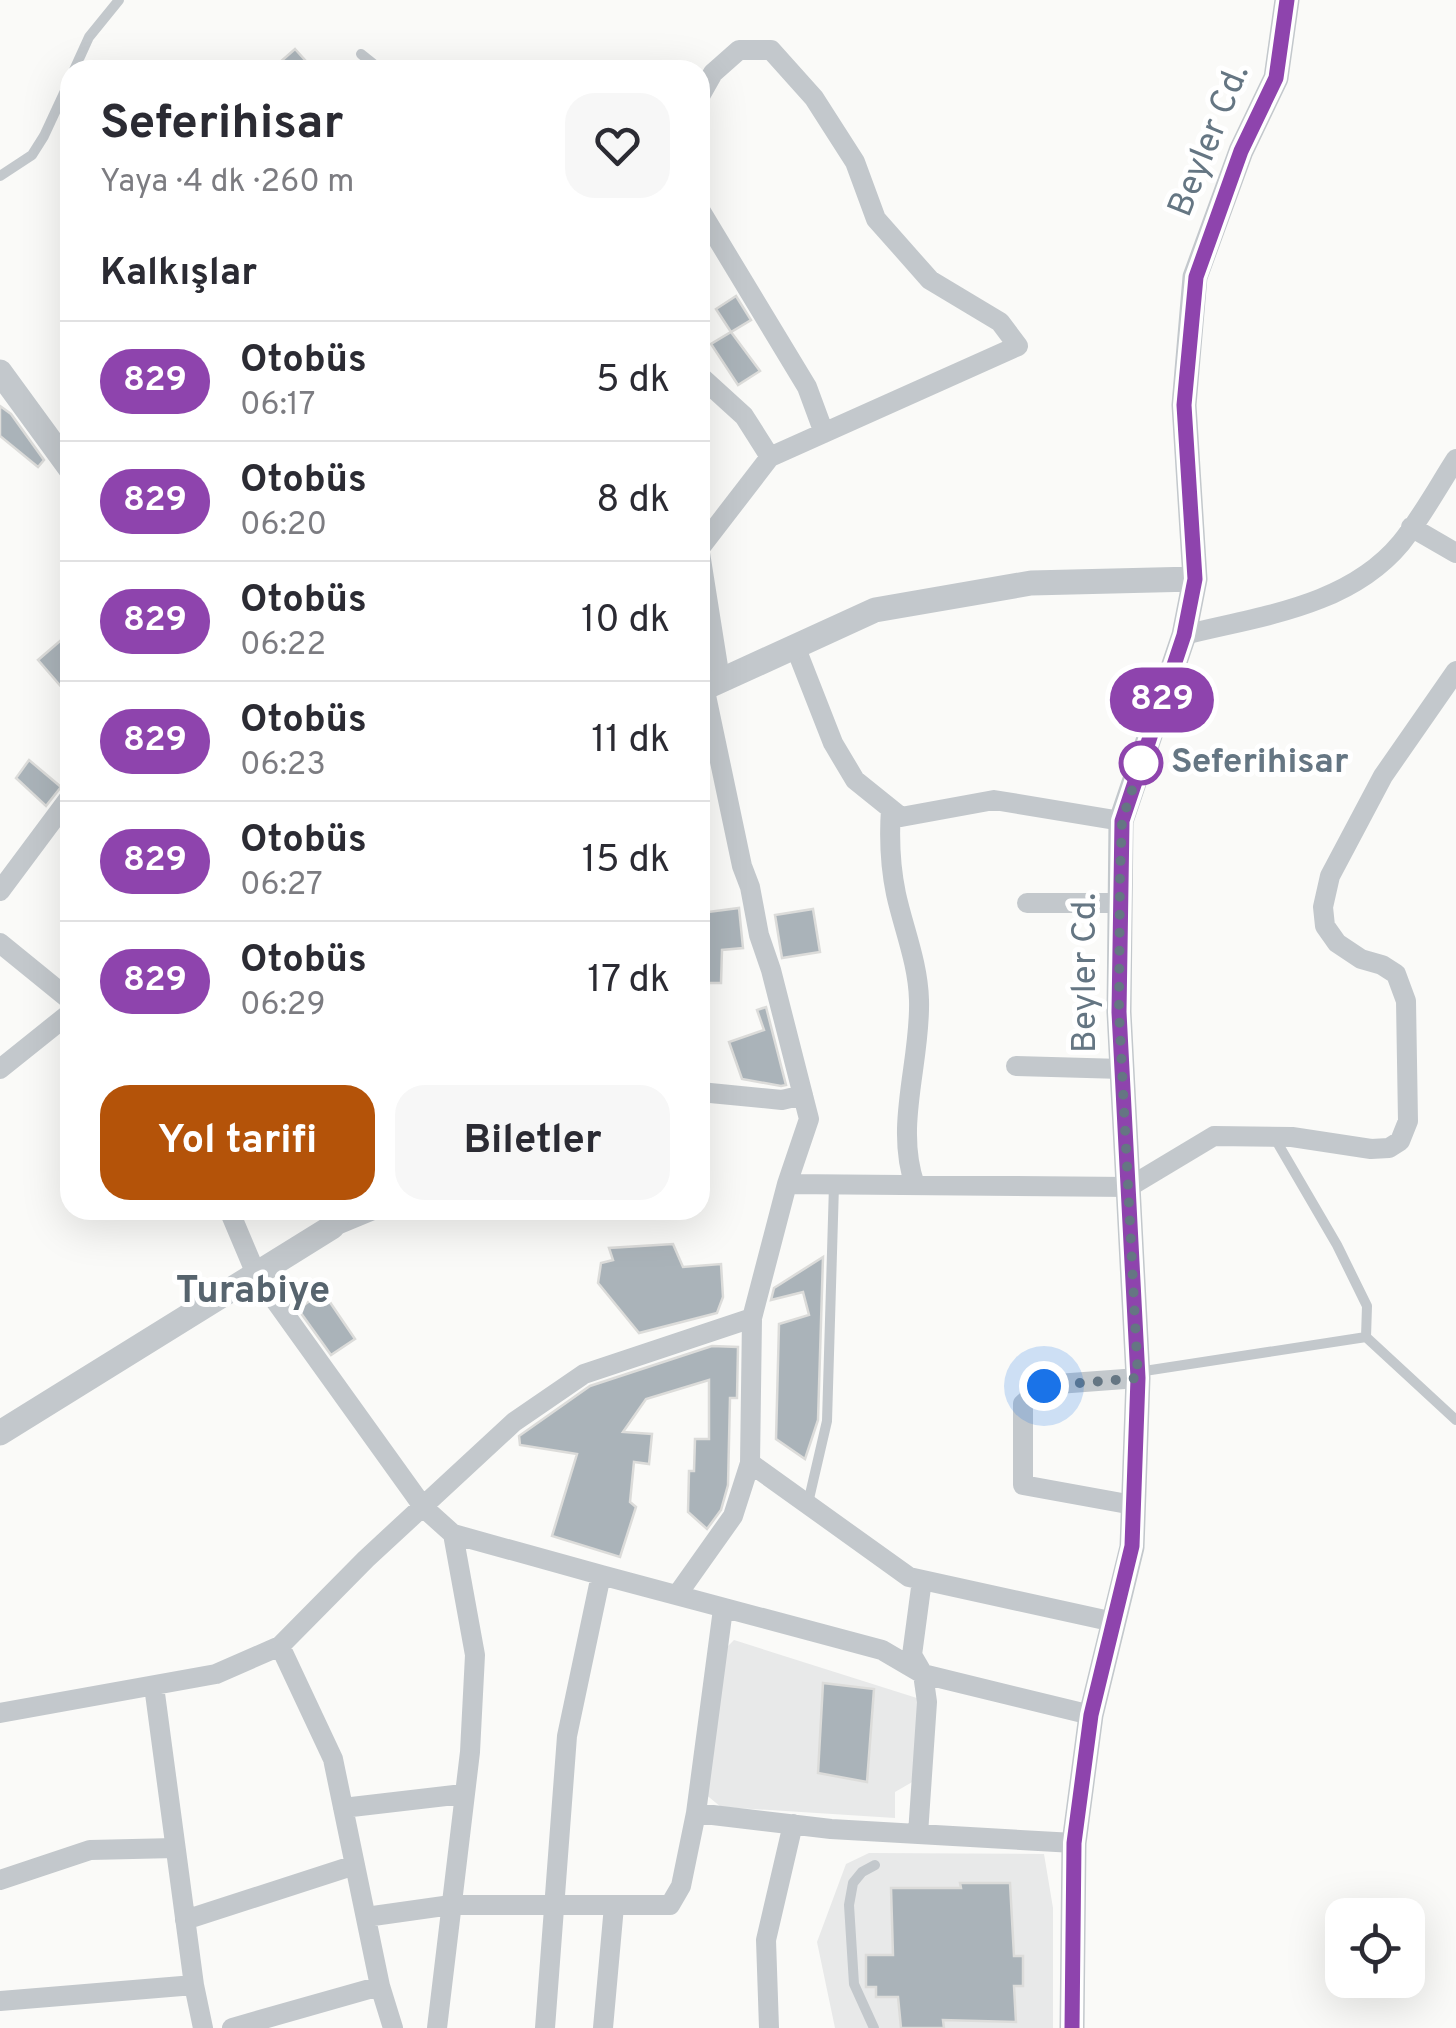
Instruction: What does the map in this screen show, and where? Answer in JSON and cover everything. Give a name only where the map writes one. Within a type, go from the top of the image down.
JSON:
[{"type":"street","name":"Beyler Cd.","points":[[1072,2028],[1074,1843],[1091,1715],[1132,1546],[1137,1375],[1119,1012],[1122,821],[1184,635],[1195,579],[1184,405],[1196,277],[1241,151],[1276,78],[1287,0]]},
{"type":"street","points":[[710,79],[739,50],[772,50],[814,98],[855,162],[876,219],[930,280],[1000,322],[1018,346],[770,456],[710,537]]},
{"type":"street","points":[[710,227],[807,387],[824,432]]},
{"type":"street","points":[[1,376],[60,455]]},
{"type":"street","points":[[710,385],[744,416],[770,456]]},
{"type":"street","points":[[1184,635],[1316,602],[1350,587],[1400,544],[1456,459]]},
{"type":"street","points":[[1410,527],[1456,553]]},
{"type":"street","points":[[710,683],[875,610],[1032,584],[1195,579]]},
{"type":"street","points":[[795,646],[833,742],[855,780],[901,816],[994,800],[1122,821]]},
{"type":"street","points":[[787,1184],[1129,1188],[1214,1136],[1273,1137],[1372,1149],[1389,1148],[1400,1141],[1408,1122],[1406,1001],[1396,974],[1336,943],[1326,926],[1323,906],[1330,876],[1382,776],[1456,671]]},
{"type":"street","points":[[677,1595],[734,1516],[750,1462],[752,1318],[787,1184],[809,1118],[742,866],[710,695]]},
{"type":"street","points":[[891,809],[889,848],[896,892],[916,962],[919,1000],[908,1142],[916,1185]]},
{"type":"street","points":[[0,891],[60,810]]},
{"type":"street","points":[[1028,903],[1120,903]]},
{"type":"street","points":[[0,943],[60,992]]},
{"type":"street","points":[[0,1070],[60,1020]]},
{"type":"street","points":[[1016,1066],[1122,1069]]},
{"type":"street","points":[[710,1093],[782,1100],[803,1094]]},
{"type":"street","points":[[233,1220],[256,1274],[424,1508],[453,1534],[882,1650],[923,1674],[1091,1715]]},
{"type":"street","points":[[0,1433],[256,1274],[333,1220]]},
{"type":"street","points":[[0,1713],[216,1674],[280,1646],[366,1559],[514,1422],[584,1374],[752,1318]]},
{"type":"street","points":[[1132,1505],[1024,1485],[1024,1404],[1044,1386],[1137,1375]]},
{"type":"street","points":[[750,1462],[910,1576],[1114,1622]]},
{"type":"street","points":[[437,2028],[470,1752],[475,1655],[453,1534]]},
{"type":"street","points":[[544,2028],[567,1736],[601,1575]]},
{"type":"street","points":[[918,1834],[927,1702],[923,1674],[912,1655],[922,1580]]},
{"type":"street","points":[[366,1917],[451,1905],[670,1905],[681,1886],[696,1813],[723,1609]]},
{"type":"street","points":[[280,1646],[332,1759],[380,1986],[393,2028]]},
{"type":"street","points":[[154,1686],[194,1985],[204,2028]]},
{"type":"street","points":[[343,1808],[463,1794]]},
{"type":"street","points":[[696,1813],[918,1834],[1074,1843]]},
{"type":"street","points":[[769,2028],[766,1940],[793,1824]]},
{"type":"street","points":[[0,1880],[90,1850],[176,1848]]},
{"type":"street","points":[[185,1920],[354,1864]]},
{"type":"street","points":[[603,2028],[614,1906]]},
{"type":"street","points":[[0,2001],[194,1985]]},
{"type":"street","points":[[232,2028],[380,1986]]},
{"type":"lane","points":[[79,60],[89,37],[119,0]]},
{"type":"lane","points":[[361,54],[368,60]]},
{"type":"lane","points":[[0,176],[32,155],[60,102]]},
{"type":"lane","points":[[1273,1137],[1337,1245],[1366,1306],[1366,1337],[1456,1420]]},
{"type":"lane","points":[[808,1504],[828,1421],[834,1184]]},
{"type":"lane","points":[[1137,1375],[1366,1337]]},
{"type":"lane","points":[[874,2028],[854,1984],[849,1904],[853,1884],[862,1872],[875,1865]]},
{"type":"shaded area","points":[[734,1640],[920,1699],[914,1781],[895,1792],[895,1818],[721,1807],[704,1793],[723,1651]]},
{"type":"shaded area","points":[[869,1853],[1044,1854],[1053,1908],[1053,2028],[835,2028],[817,1942],[846,1864]]},
{"type":"building","points":[[295,49],[305,60],[282,60]]},
{"type":"building","points":[[736,296],[751,320],[731,332],[716,309]]},
{"type":"building","points":[[731,332],[760,371],[738,385],[711,344]]},
{"type":"building","points":[[0,406],[11,414],[44,460],[38,467],[0,436]]},
{"type":"building","points":[[60,641],[60,685],[38,660]]},
{"type":"building","points":[[29,760],[60,788],[46,806],[16,778]]},
{"type":"building","points":[[739,908],[743,948],[722,950],[721,983],[710,983],[710,912]]},
{"type":"building","points":[[813,909],[820,952],[782,958],[775,915]]},
{"type":"building","points":[[766,1007],[786,1085],[742,1079],[729,1042],[764,1030],[757,1010]]},
{"type":"building","points":[[673,1244],[683,1267],[721,1264],[723,1297],[717,1313],[639,1333],[598,1283],[601,1263],[613,1260],[609,1248]]},
{"type":"building","points":[[823,1257],[818,1420],[805,1459],[776,1439],[779,1324],[809,1315],[803,1292],[771,1300],[774,1288]]},
{"type":"building","points":[[323,1292],[355,1339],[331,1355],[298,1309]]},
{"type":"building","points":[[712,1346],[738,1347],[737,1398],[730,1398],[728,1485],[721,1510],[707,1529],[688,1512],[695,1439],[709,1439],[709,1380],[646,1399],[623,1432],[652,1434],[649,1464],[634,1462],[630,1502],[636,1507],[620,1557],[552,1536],[577,1454],[520,1445],[519,1436],[590,1386]]},
{"type":"building","points":[[823,1683],[874,1689],[867,1782],[818,1773]]},
{"type":"building","points":[[960,1883],[1010,1883],[1014,1956],[1023,1956],[1023,1986],[1014,1986],[1016,2022],[943,2020],[944,2028],[901,2028],[898,1997],[876,1997],[876,1987],[866,1987],[866,1955],[893,1955],[891,1888],[961,1888]]},
{"type":"bus line","name":"829","points":[[1072,2028],[1074,1843],[1091,1715],[1132,1546],[1138,1378],[1119,1012],[1122,821],[1184,635],[1195,579],[1184,405],[1196,277],[1241,151],[1276,78],[1287,0]]},
{"type":"place","name":"Seferihisar","points":[[1141,763]]},
{"type":"district","name":"Turabiye","points":[[253,1292]]},
{"type":"route","points":[[1044,1386],[1138,1378],[1119,1012],[1122,821],[1146,747],[1141,763]]}]
